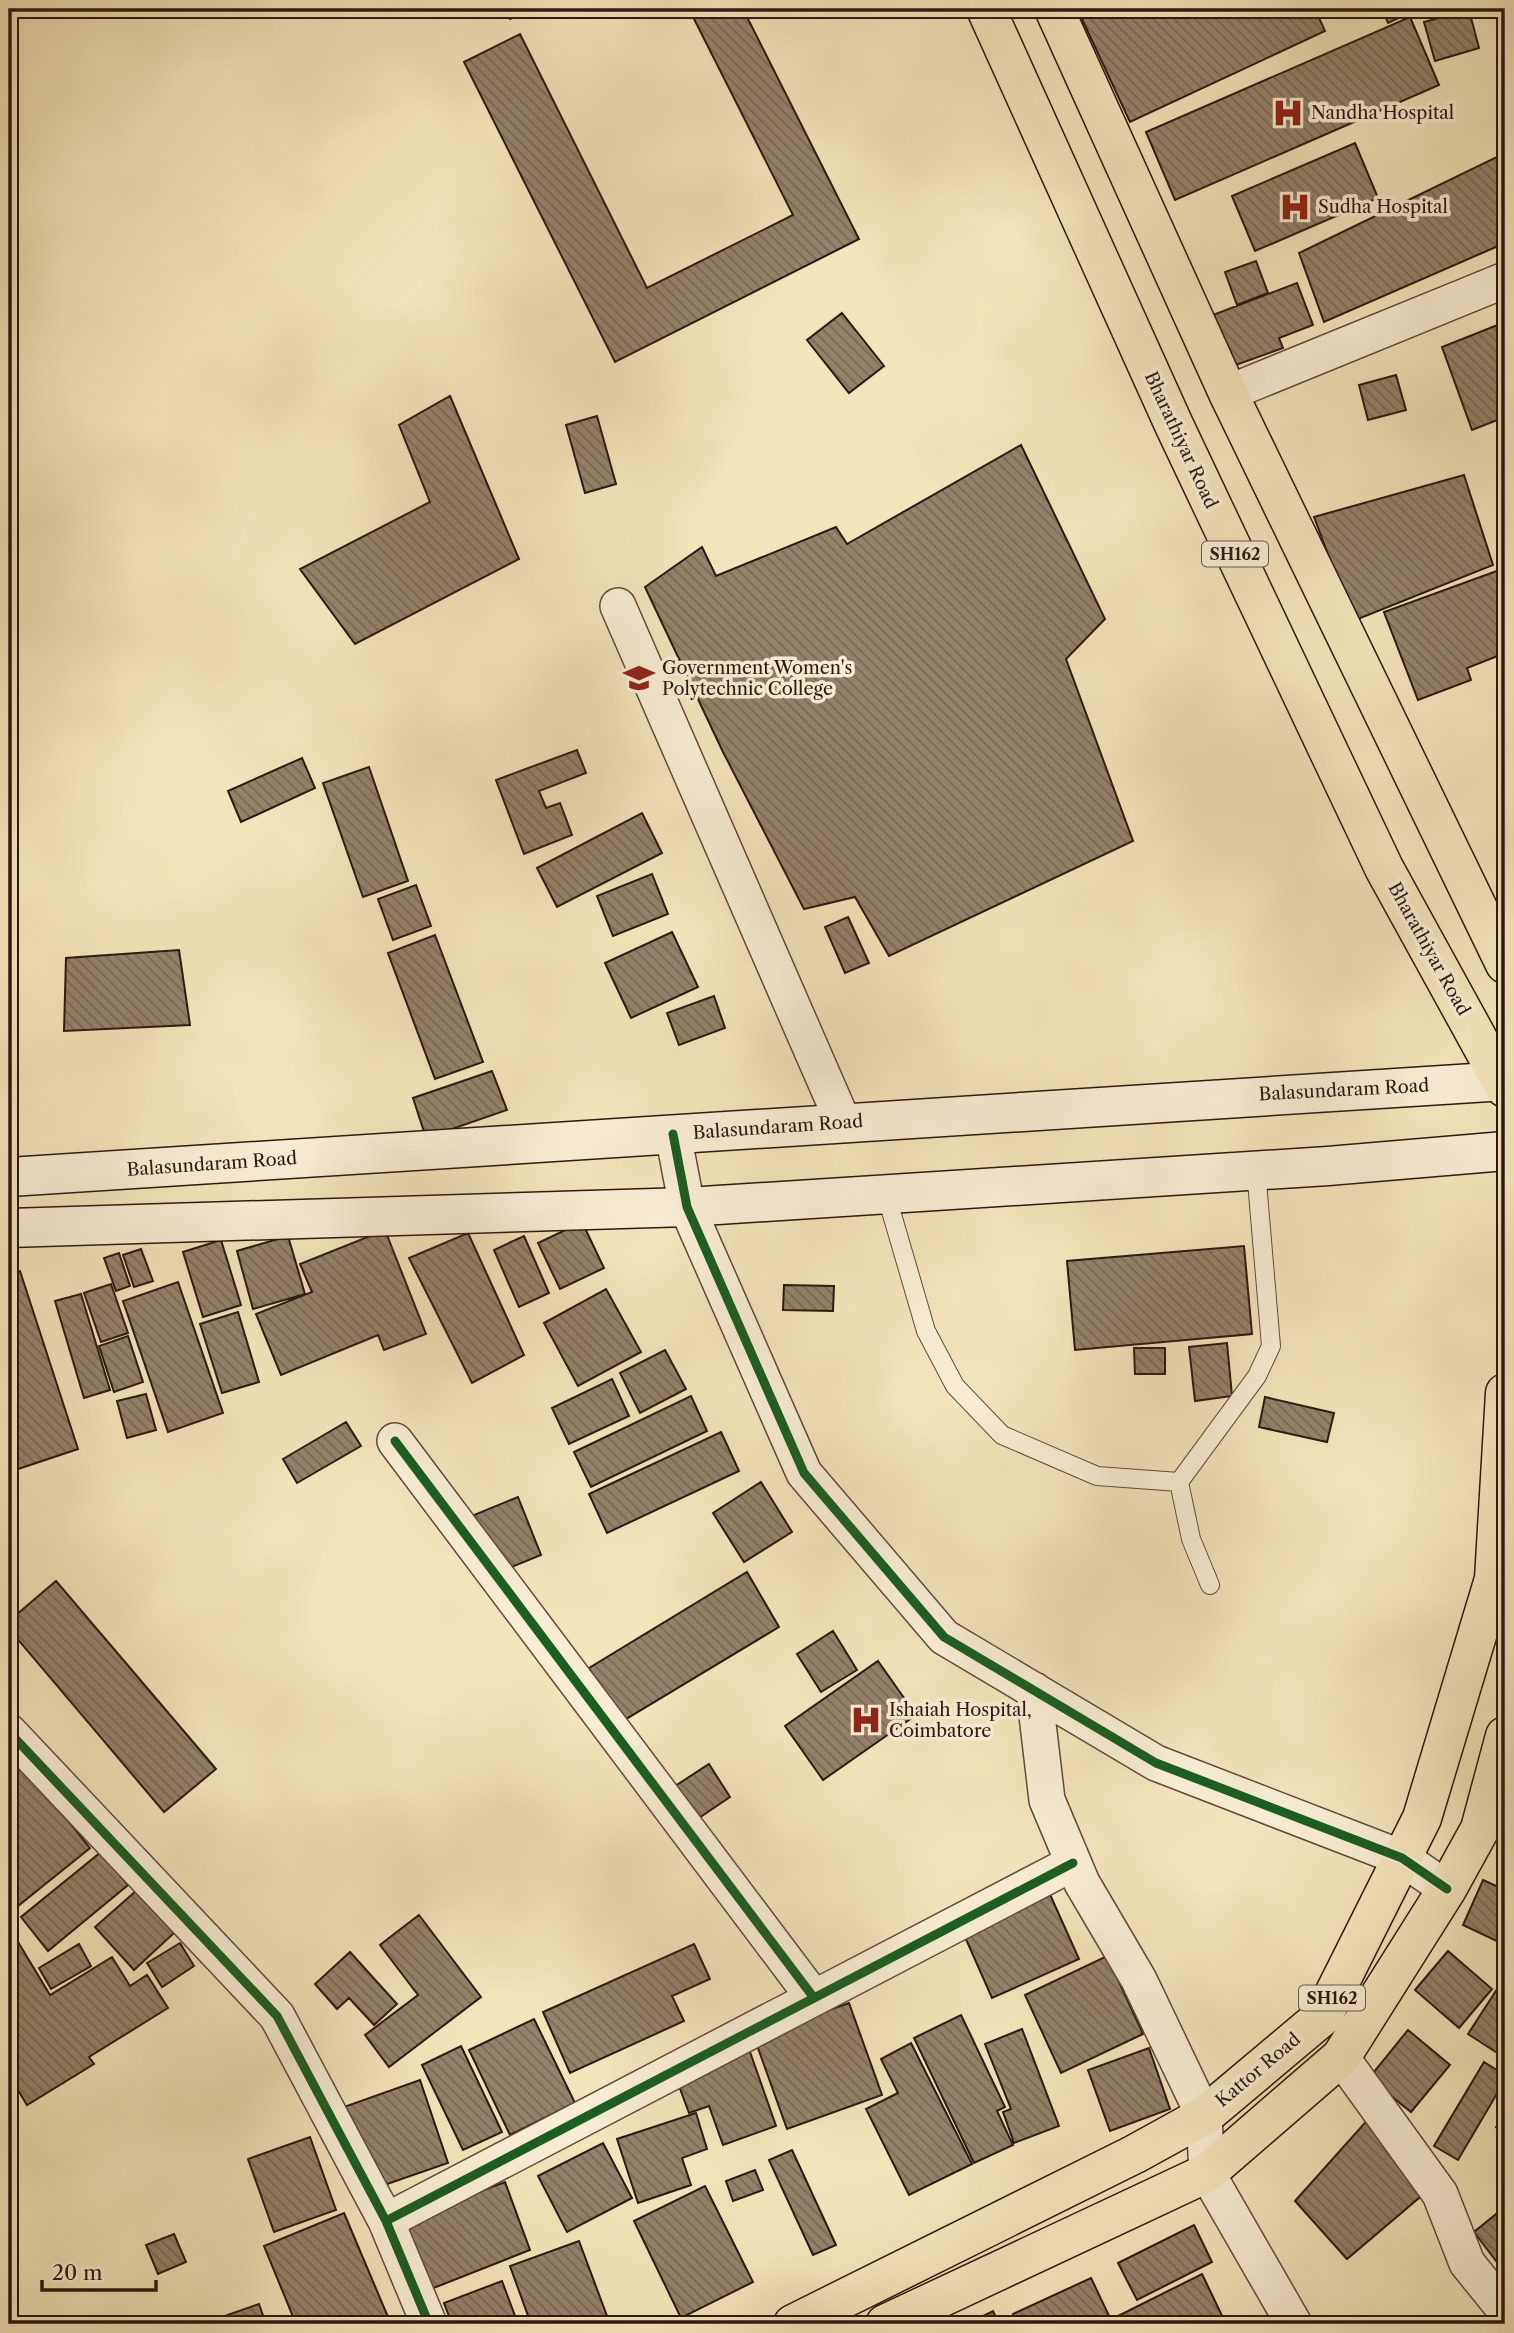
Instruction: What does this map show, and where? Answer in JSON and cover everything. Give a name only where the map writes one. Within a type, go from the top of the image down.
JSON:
[{"type":"main road","name":"Bharathiyar Road","points":[[986,9],[1174,425],[1384,868],[1505,1083]]},
{"type":"main road","points":[[1054,9],[1228,393],[1505,964]]},
{"type":"main road","name":"Balasundaram Road","points":[[9,1177],[843,1122],[1505,1083]]},
{"type":"main road","points":[[9,1228],[687,1207],[1505,1151]]},
{"type":"main road","name":"Kattor Road","points":[[793,2324],[1135,2154],[1204,2116],[1323,2016],[1422,1818],[1494,1578],[1505,1393]]},
{"type":"main road","name":"SH162","points":[[885,2324],[1208,2173],[1341,2057],[1447,1889],[1480,1829],[1505,1736]]},
{"type":"street","points":[[1228,393],[1505,280]]},
{"type":"street","points":[[618,606],[843,1122]]},
{"type":"street","points":[[673,1134],[687,1207],[804,1473],[944,1637],[1156,1763],[1402,1858],[1447,1889]]},
{"type":"street","points":[[395,1441],[814,1998]]},
{"type":"street","points":[[1034,1690],[1047,1800],[1082,1883],[1139,1980],[1204,2116],[1208,2173],[1294,2324]]},
{"type":"street","points":[[9,1732],[277,2016],[386,2221],[429,2324]]},
{"type":"street","points":[[386,2221],[1073,1863]]},
{"type":"street","points":[[1341,2057],[1440,2194],[1467,2263],[1505,2310]]},
{"type":"lane","points":[[1210,1585],[1191,1539],[1179,1482],[1250,1386],[1271,1346],[1256,1170]]},
{"type":"lane","points":[[886,1194],[926,1331],[955,1386],[1002,1435],[1097,1476],[1179,1482]]},
{"type":"building","points":[[507,9],[537,9],[510,19]]},
{"type":"building","points":[[689,9],[743,9],[859,239],[615,362],[464,62],[520,34],[647,288],[793,215]]},
{"type":"building","points":[[1099,9],[1315,9],[1325,31],[1130,122],[1081,17]]},
{"type":"building","points":[[1382,9],[1418,9],[1388,23]]},
{"type":"building","points":[[1469,10],[1479,48],[1435,61],[1424,22]]},
{"type":"building","points":[[1410,17],[1439,85],[1175,200],[1146,132]]},
{"type":"building","points":[[1355,143],[1378,198],[1255,251],[1232,196]]},
{"type":"building","points":[[1505,153],[1505,243],[1324,322],[1299,253]]},
{"type":"building","points":[[1256,261],[1268,293],[1237,305],[1225,272]]},
{"type":"building","points":[[1297,283],[1313,325],[1279,338],[1283,348],[1230,367],[1210,316]]},
{"type":"building","points":[[842,313],[884,366],[849,393],[807,340]]},
{"type":"building","points":[[1505,322],[1505,417],[1472,430],[1442,347]]},
{"type":"building","points":[[1396,375],[1406,410],[1368,420],[1359,385]]},
{"type":"building","points":[[450,396],[519,559],[355,644],[300,569],[430,502],[399,425]]},
{"type":"building","points":[[597,416],[616,484],[585,493],[566,425]]},
{"type":"building","points":[[1021,445],[1105,619],[1066,659],[1133,841],[889,956],[855,897],[804,909],[723,752],[645,587],[702,547],[716,576],[836,527],[847,544]]},
{"type":"building","points":[[1464,475],[1493,565],[1353,621],[1314,517]]},
{"type":"building","points":[[1505,568],[1505,653],[1467,668],[1471,680],[1418,700],[1384,612]]},
{"type":"building","points":[[577,750],[586,773],[539,791],[546,808],[560,803],[572,835],[524,854],[496,780]]},
{"type":"building","points":[[302,758],[315,788],[241,822],[228,791]]},
{"type":"building","points":[[369,767],[408,881],[363,897],[323,783]]},
{"type":"building","points":[[642,813],[662,853],[557,907],[537,868]]},
{"type":"building","points":[[652,874],[668,914],[613,936],[597,896]]},
{"type":"building","points":[[416,885],[431,926],[393,940],[378,899]]},
{"type":"building","points":[[848,917],[869,963],[845,973],[825,927]]},
{"type":"building","points":[[672,932],[698,987],[631,1018],[605,963]]},
{"type":"building","points":[[435,935],[483,1062],[435,1079],[388,953]]},
{"type":"building","points":[[179,950],[190,1025],[64,1031],[66,958]]},
{"type":"building","points":[[714,996],[725,1028],[679,1045],[667,1013]]},
{"type":"building","points":[[492,1071],[507,1110],[426,1138],[413,1098]]},
{"type":"building","points":[[582,1222],[604,1268],[560,1289],[538,1243]]},
{"type":"building","points":[[385,1230],[426,1334],[384,1350],[378,1335],[281,1375],[256,1314],[312,1292],[300,1264]]},
{"type":"building","points":[[468,1233],[524,1355],[472,1383],[409,1258]]},
{"type":"building","points":[[288,1236],[305,1294],[253,1309],[237,1251]]},
{"type":"building","points":[[524,1236],[549,1293],[519,1307],[494,1250]]},
{"type":"building","points":[[221,1240],[241,1305],[203,1317],[183,1252]]},
{"type":"building","points":[[1244,1246],[1252,1334],[1075,1350],[1067,1261]]},
{"type":"building","points":[[141,1249],[153,1281],[134,1287],[123,1255]]},
{"type":"building","points":[[119,1253],[130,1286],[116,1291],[104,1258]]},
{"type":"building","points":[[20,1271],[78,1449],[9,1472],[9,1275]]},
{"type":"building","points":[[178,1282],[223,1413],[168,1432],[123,1301]]},
{"type":"building","points":[[111,1284],[128,1333],[101,1342],[84,1293]]},
{"type":"building","points":[[784,1285],[834,1286],[833,1311],[783,1310]]},
{"type":"building","points":[[606,1289],[641,1352],[578,1386],[544,1323]]},
{"type":"building","points":[[81,1294],[110,1390],[84,1398],[55,1301]]},
{"type":"building","points":[[238,1312],[259,1382],[222,1393],[200,1324]]},
{"type":"building","points":[[128,1336],[143,1382],[114,1392],[99,1346]]},
{"type":"building","points":[[1227,1343],[1232,1396],[1195,1401],[1189,1347]]},
{"type":"building","points":[[1134,1348],[1165,1348],[1165,1374],[1135,1374]]},
{"type":"building","points":[[665,1350],[686,1389],[640,1413],[620,1373]]},
{"type":"building","points":[[612,1379],[629,1416],[569,1444],[552,1408]]},
{"type":"building","points":[[146,1394],[156,1430],[127,1438],[117,1401]]},
{"type":"building","points":[[691,1396],[707,1431],[591,1487],[574,1452]]},
{"type":"building","points":[[1265,1397],[1334,1413],[1327,1442],[1259,1427]]},
{"type":"building","points":[[346,1422],[361,1446],[297,1483],[283,1459]]},
{"type":"building","points":[[721,1432],[739,1471],[607,1533],[589,1494]]},
{"type":"building","points":[[761,1482],[792,1532],[744,1562],[713,1513]]},
{"type":"building","points":[[518,1497],[541,1555],[497,1573],[474,1515]]},
{"type":"building","points":[[747,1572],[779,1627],[621,1722],[589,1668]]},
{"type":"building","points":[[56,1581],[216,1769],[164,1812],[9,1629],[9,1621]]},
{"type":"building","points":[[833,1631],[857,1670],[821,1692],[797,1654]]},
{"type":"building","points":[[878,1661],[916,1715],[823,1780],[785,1726]]},
{"type":"building","points":[[709,1764],[730,1797],[690,1824],[669,1790]]},
{"type":"building","points":[[24,1766],[90,1848],[18,1906],[9,1894],[9,1777]]},
{"type":"building","points":[[101,1852],[128,1885],[48,1951],[21,1917]]},
{"type":"building","points":[[1483,1880],[1505,1890],[1505,1945],[1463,1925]]},
{"type":"building","points":[[1048,1890],[1079,1959],[992,1998],[961,1928]]},
{"type":"building","points":[[136,1891],[174,1933],[134,1970],[95,1927]]},
{"type":"building","points":[[419,1915],[481,1997],[389,2067],[365,2035],[418,1995],[380,1945]]},
{"type":"building","points":[[9,1927],[50,1995],[112,1957],[130,1986],[147,1975],[168,2008],[89,2057],[94,2064],[27,2105],[9,2075]]},
{"type":"building","points":[[180,1943],[194,1966],[162,1987],[147,1963]]},
{"type":"building","points":[[79,1944],[91,1966],[51,1989],[39,1968]]},
{"type":"building","points":[[694,1944],[710,1979],[672,1996],[684,2021],[570,2073],[543,2012]]},
{"type":"building","points":[[1448,1951],[1492,1989],[1459,2028],[1415,1990]]},
{"type":"building","points":[[350,1952],[397,2004],[374,2025],[349,1998],[337,2009],[315,1984]]},
{"type":"building","points":[[1107,1956],[1143,2034],[1061,2073],[1025,1995]]},
{"type":"building","points":[[1505,1977],[1505,2058],[1468,2034]]},
{"type":"building","points":[[849,2003],[882,2095],[787,2129],[754,2037]]},
{"type":"building","points":[[961,2015],[1005,2107],[997,2111],[1013,2145],[974,2163],[914,2038]]},
{"type":"building","points":[[534,2019],[575,2103],[510,2135],[469,2050]]},
{"type":"building","points":[[1022,2029],[1059,2126],[1014,2143],[1003,2112],[1011,2109],[985,2044]]},
{"type":"building","points":[[1408,2030],[1450,2065],[1411,2112],[1369,2078]]},
{"type":"building","points":[[911,2043],[972,2164],[909,2195],[866,2109],[898,2093],[881,2059]]},
{"type":"building","points":[[461,2046],[502,2132],[463,2150],[422,2065]]},
{"type":"building","points":[[1149,2048],[1170,2109],[1110,2131],[1088,2070]]},
{"type":"building","points":[[749,2049],[776,2126],[723,2145],[709,2106],[689,2113],[675,2075]]},
{"type":"building","points":[[1484,2062],[1505,2075],[1505,2080],[1458,2160],[1434,2146]]},
{"type":"building","points":[[420,2080],[448,2163],[370,2190],[341,2108]]},
{"type":"building","points":[[696,2113],[707,2149],[682,2158],[691,2185],[638,2203],[617,2139]]},
{"type":"building","points":[[1371,2116],[1426,2192],[1347,2259],[1295,2201]]},
{"type":"building","points":[[1505,2116],[1505,2134],[1496,2127]]},
{"type":"building","points":[[310,2137],[336,2210],[274,2232],[248,2159]]},
{"type":"building","points":[[603,2143],[632,2198],[567,2232],[538,2176]]},
{"type":"building","points":[[792,2150],[836,2245],[813,2255],[769,2160]]},
{"type":"building","points":[[755,2170],[763,2190],[733,2201],[726,2181]]},
{"type":"building","points":[[505,2182],[530,2250],[431,2289],[404,2220]]},
{"type":"building","points":[[705,2186],[753,2282],[681,2318],[634,2221]]},
{"type":"building","points":[[1501,2210],[1505,2216],[1505,2255],[1496,2261],[1474,2232]]},
{"type":"building","points":[[344,2213],[391,2324],[296,2324],[264,2246]]},
{"type":"building","points":[[1194,2225],[1212,2262],[1137,2300],[1118,2263]]},
{"type":"building","points":[[174,2234],[186,2262],[158,2274],[146,2245]]},
{"type":"building","points":[[579,2241],[610,2324],[531,2324],[510,2266]]},
{"type":"building","points":[[1202,2274],[1226,2324],[1122,2324],[1118,2316]]},
{"type":"building","points":[[1091,2278],[1112,2322],[1017,2324],[1013,2314]]},
{"type":"building","points":[[502,2281],[518,2324],[452,2324],[444,2303]]},
{"type":"building","points":[[259,2304],[266,2324],[202,2324]]},
{"type":"building","points":[[993,2311],[999,2324],[967,2324]]},
{"type":"cycle path","points":[[673,1134],[687,1207],[804,1473],[944,1637],[1156,1763],[1402,1858],[1447,1889]]},
{"type":"cycle path","points":[[395,1441],[814,1998]]},
{"type":"cycle path","points":[[9,1732],[277,2016],[386,2221],[429,2324]]},
{"type":"cycle path","points":[[386,2221],[1073,1863]]},
{"type":"place","name":"Nandha Hospital","points":[[1288,113]]},
{"type":"place","name":"Sudha Hospital","points":[[1295,207]]},
{"type":"place","name":"Government Women's Polytechnic College","points":[[639,678]]},
{"type":"place","name":"Ishaiah Hospital, Coimbatore","points":[[866,1720]]}]
